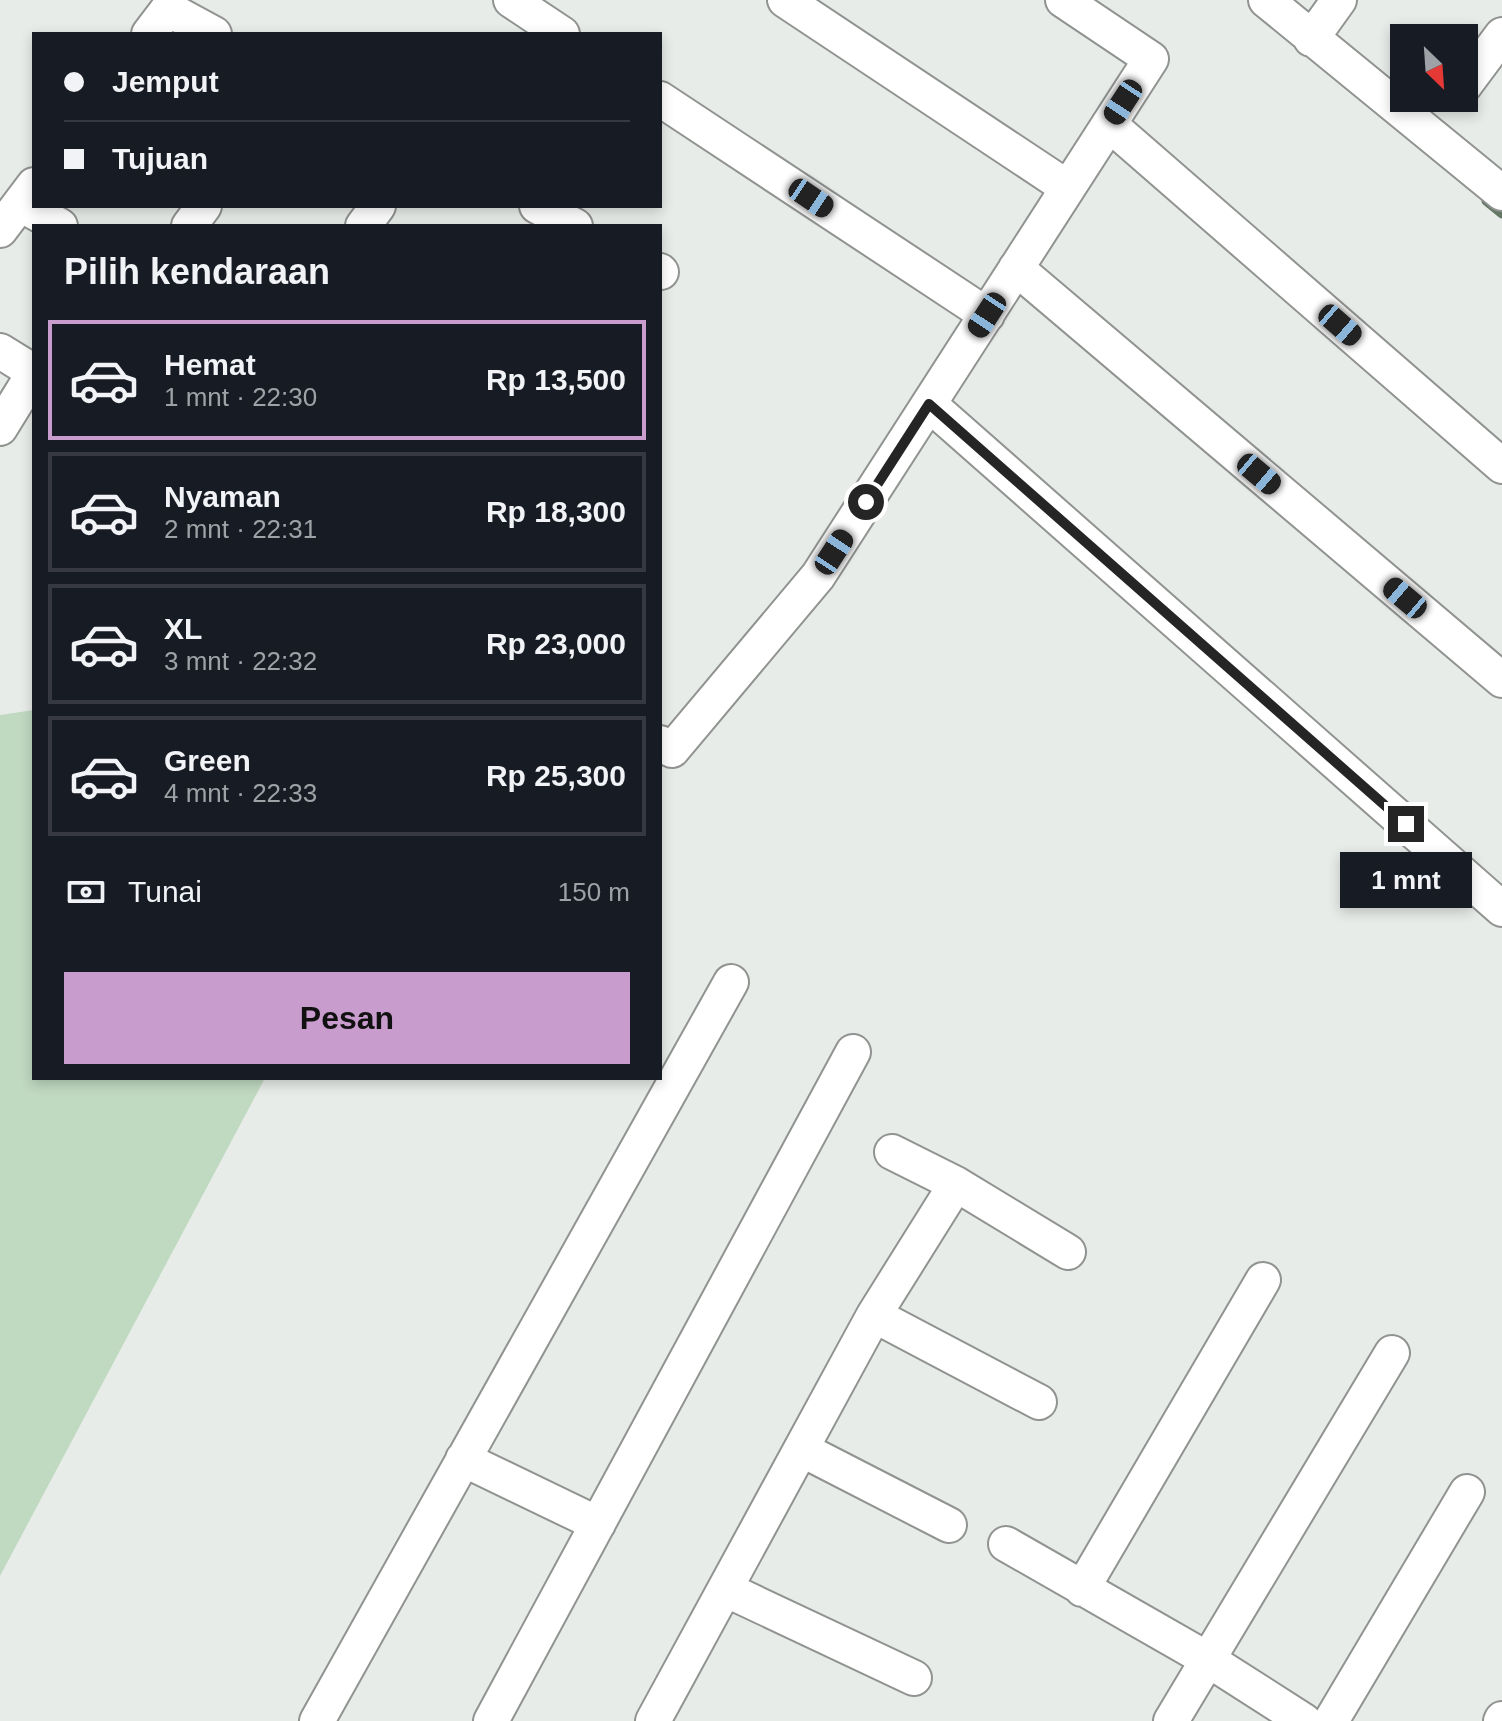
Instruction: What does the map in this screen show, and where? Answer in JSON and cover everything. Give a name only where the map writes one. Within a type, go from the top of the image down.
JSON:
[{"type":"street","points":[[511,0],[559,32]]},
{"type":"street","points":[[785,0],[1068,188]]},
{"type":"street","points":[[662,744],[672,750],[818,576],[1151,59],[1063,0]]},
{"type":"street","points":[[1266,0],[1502,193]]},
{"type":"street","points":[[1311,39],[1339,0]]},
{"type":"street","points":[[151,32],[168,9],[210,32]]},
{"type":"street","points":[[1478,67],[1502,35]]},
{"type":"street","points":[[662,100],[987,315]]},
{"type":"street","points":[[1429,132],[1444,112]]},
{"type":"street","points":[[1109,124],[1502,466]]},
{"type":"street","points":[[18,206],[56,224]]},
{"type":"street","points":[[1016,268],[1502,680]]},
{"type":"street","points":[[0,351],[32,371]]},
{"type":"street","points":[[0,428],[32,375]]},
{"type":"street","points":[[929,404],[1502,909]]},
{"type":"street","points":[[317,1721],[731,982]]},
{"type":"street","points":[[491,1721],[853,1052]]},
{"type":"street","points":[[892,1152],[956,1184],[1068,1252]]},
{"type":"street","points":[[656,1720],[874,1315],[956,1184]]},
{"type":"street","points":[[1082,1589],[1263,1280]]},
{"type":"street","points":[[874,1315],[1039,1402]]},
{"type":"street","points":[[1171,1721],[1392,1353]]},
{"type":"street","points":[[801,1449],[949,1525]]},
{"type":"street","points":[[463,1459],[598,1524]]},
{"type":"street","points":[[1331,1721],[1467,1492]]},
{"type":"street","points":[[1006,1544],[1207,1659],[1304,1721]]},
{"type":"street","points":[[725,1589],[914,1678]]},
{"type":"green space","points":[[32,710],[32,1080],[264,1080],[0,1576],[0,715]]},
{"type":"waterway","points":[[1486,201],[1502,214]]},
{"type":"route","points":[[866,502],[929,404],[1406,824]]}]
